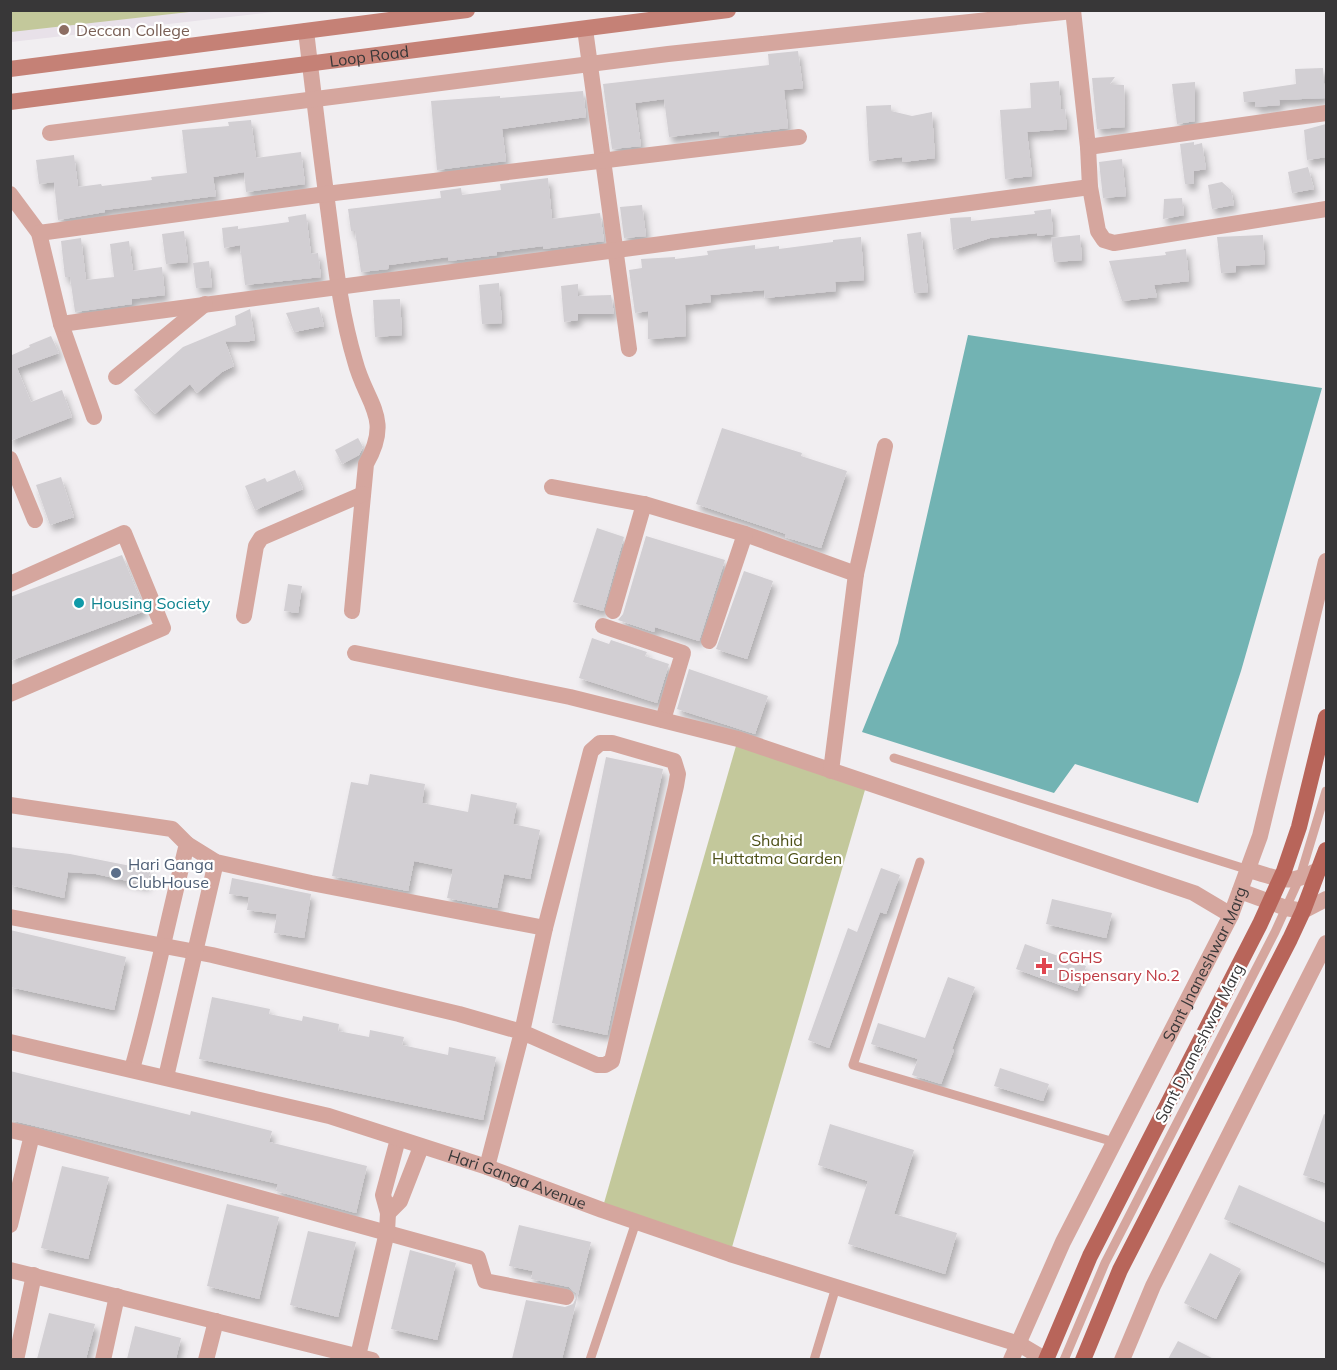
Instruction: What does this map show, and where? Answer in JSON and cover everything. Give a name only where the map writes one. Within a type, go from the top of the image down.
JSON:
[{"type":"main road","name":"Loop Road","points":[[10,69],[467,10]]},
{"type":"main road","name":"Loop Road","points":[[10,102],[728,10]]},
{"type":"main road","name":"Sant Dyaneshwar Marg","points":[[1046,1359],[1090,1256],[1278,905],[1280,880],[1299,827],[1326,717]]},
{"type":"main road","name":"Sant Dyaneshwar Marg","points":[[1083,1359],[1120,1270],[1303,911],[1323,868],[1326,850]]},
{"type":"street","points":[[50,134],[668,54],[1073,11],[1088,147],[1090,187],[1098,231],[1104,240],[1114,243],[1326,209]]},
{"type":"street","points":[[585,29],[629,349]]},
{"type":"street","points":[[306,31],[338,286],[355,363],[374,404],[378,427],[376,447],[366,464],[352,611]]},
{"type":"street","points":[[1088,147],[1326,113]]},
{"type":"street","points":[[39,233],[326,194],[799,136]]},
{"type":"street","points":[[61,324],[1090,187]]},
{"type":"street","points":[[10,194],[39,233],[61,324],[94,417]]},
{"type":"street","points":[[116,377],[205,304]]},
{"type":"street","points":[[831,771],[856,574],[885,446]]},
{"type":"street","points":[[10,459],[16,492],[35,520]]},
{"type":"street","points":[[552,487],[644,504],[745,534],[856,574]]},
{"type":"street","points":[[244,616],[256,546],[261,538],[363,494]]},
{"type":"street","points":[[613,611],[644,504]]},
{"type":"street","points":[[10,584],[124,533],[163,628],[10,694]]},
{"type":"street","points":[[709,641],[745,534]]},
{"type":"street","name":"Sant Jnaneshwar Marg","points":[[1011,1359],[1063,1242],[1231,915],[1249,870],[1277,773],[1326,561]]},
{"type":"street","points":[[603,626],[683,653],[663,720]]},
{"type":"street","points":[[355,653],[570,697],[738,739],[1194,893],[1231,915]]},
{"type":"street","points":[[10,917],[194,952],[459,1014],[522,1032],[597,1065],[604,1065],[612,1061],[676,786],[678,774],[674,761],[612,744],[600,743],[591,751],[545,928],[522,1032],[487,1167]]},
{"type":"street","points":[[10,805],[172,829],[187,844],[216,862],[311,883],[545,928]]},
{"type":"street","points":[[132,1069],[187,844]]},
{"type":"street","points":[[166,1077],[216,862]]},
{"type":"street","points":[[1249,870],[1280,880],[1298,880],[1323,868]]},
{"type":"street","points":[[1240,891],[1278,905],[1303,911],[1326,899]]},
{"type":"street","points":[[1122,1359],[1153,1286],[1323,954],[1326,943]]},
{"type":"street","name":"Hari Ganga Avenue","points":[[10,1042],[329,1116],[487,1167],[636,1222],[1018,1344],[1046,1359]]},
{"type":"street","points":[[10,1130],[478,1258],[485,1281],[566,1297]]},
{"type":"street","points":[[10,1225],[32,1135]]},
{"type":"street","points":[[10,1270],[365,1358],[387,1232],[388,1213],[383,1195],[398,1140]]},
{"type":"street","points":[[388,1213],[400,1201],[421,1147]]},
{"type":"street","points":[[16,1359],[34,1275]]},
{"type":"street","points":[[103,1359],[117,1296]]},
{"type":"street","points":[[206,1359],[216,1321]]},
{"type":"lane","points":[[894,758],[1249,870]]},
{"type":"lane","points":[[1064,1359],[1105,1263],[1278,905],[1298,880],[1326,791]]},
{"type":"lane","points":[[920,862],[854,1065],[1114,1142]]},
{"type":"lane","points":[[590,1359],[636,1222]]},
{"type":"lane","points":[[814,1359],[836,1287]]},
{"type":"shaded area","name":"Deccan College","points":[[11,10],[282,11],[11,42]]},
{"type":"green space","points":[[11,10],[198,10],[198,11],[11,32]]},
{"type":"green space","name":"Shahid Huttatma Garden","points":[[738,739],[867,783],[730,1254],[602,1210]]},
{"type":"water","points":[[968,335],[1322,388],[1241,671],[1198,803],[1075,764],[1054,793],[862,732],[898,643]]},
{"type":"building","points":[[798,51],[803,88],[784,90],[788,128],[720,136],[719,131],[669,137],[664,99],[635,103],[641,146],[612,149],[603,84],[769,65],[768,54]]},
{"type":"building","points":[[1323,68],[1325,98],[1279,100],[1280,105],[1256,107],[1255,102],[1244,102],[1243,92],[1296,84],[1295,69]]},
{"type":"building","points":[[1115,77],[1110,84],[1124,85],[1125,127],[1097,129],[1092,78]]},
{"type":"building","points":[[1059,81],[1061,109],[1065,109],[1067,129],[1027,132],[1032,176],[1005,179],[1000,110],[1031,108],[1030,83]]},
{"type":"building","points":[[1195,82],[1195,121],[1177,124],[1172,84]]},
{"type":"building","points":[[583,91],[586,117],[502,129],[506,161],[437,170],[431,101]]},
{"type":"building","points":[[891,105],[891,111],[912,116],[932,112],[935,158],[903,162],[902,157],[869,161],[866,106]]},
{"type":"building","points":[[251,120],[256,158],[301,152],[305,184],[246,192],[244,172],[213,177],[216,196],[105,210],[105,212],[58,220],[54,182],[39,184],[36,160],[74,155],[78,187],[152,180],[151,177],[187,173],[182,130],[229,126],[228,122]]},
{"type":"building","points":[[1326,124],[1326,157],[1307,160],[1304,130]]},
{"type":"building","points":[[1194,142],[1194,145],[1202,143],[1206,169],[1194,171],[1194,184],[1185,184],[1180,144]]},
{"type":"building","points":[[1122,159],[1126,196],[1103,198],[1099,162]]},
{"type":"building","points":[[1308,167],[1314,189],[1292,193],[1288,172]]},
{"type":"building","points":[[548,178],[552,219],[600,213],[604,241],[543,249],[543,246],[449,261],[448,257],[389,265],[388,269],[361,272],[355,231],[351,231],[348,209],[441,198],[440,191],[461,188],[462,195],[501,190],[500,184]]},
{"type":"building","points":[[1222,182],[1231,190],[1234,205],[1212,209],[1208,185]]},
{"type":"building","points":[[1182,198],[1184,215],[1163,219],[1164,199]]},
{"type":"building","points":[[642,205],[646,236],[624,238],[620,207]]},
{"type":"building","points":[[1051,209],[1053,234],[1037,236],[1037,233],[990,238],[953,250],[950,218],[971,217],[971,221],[1035,214],[1034,211]]},
{"type":"building","points":[[306,214],[311,254],[318,253],[321,277],[245,285],[240,245],[224,248],[222,228],[238,226],[238,229],[289,222],[288,217]]},
{"type":"building","points":[[184,231],[188,262],[166,264],[162,234]]},
{"type":"building","points":[[921,232],[928,292],[914,293],[907,234]]},
{"type":"building","points":[[1080,235],[1082,260],[1054,262],[1051,238]]},
{"type":"building","points":[[1263,235],[1265,264],[1236,266],[1236,272],[1221,273],[1217,237]]},
{"type":"building","points":[[861,237],[864,280],[835,282],[836,291],[765,298],[764,290],[710,295],[711,302],[685,305],[686,336],[648,339],[648,311],[635,313],[629,270],[642,268],[641,259],[675,257],[675,259],[708,255],[707,251],[755,245],[755,249],[779,246],[779,249]]},
{"type":"building","points":[[81,238],[86,280],[114,277],[110,244],[129,241],[133,271],[162,267],[165,295],[132,299],[132,304],[75,312],[70,277],[65,277],[61,241]]},
{"type":"building","points":[[1186,249],[1189,281],[1154,285],[1157,297],[1122,301],[1109,261],[1166,255],[1165,252]]},
{"type":"building","points":[[209,261],[212,287],[196,288],[193,263]]},
{"type":"building","points":[[499,283],[502,323],[482,324],[479,285]]},
{"type":"building","points":[[578,284],[578,296],[611,295],[614,314],[578,314],[578,320],[564,322],[561,286]]},
{"type":"building","points":[[400,299],[402,335],[375,337],[373,300]]},
{"type":"building","points":[[319,307],[324,326],[294,332],[286,313]]},
{"type":"building","points":[[250,309],[255,340],[225,341],[234,366],[222,372],[197,393],[190,384],[155,414],[134,390],[183,347],[236,325],[235,316]]},
{"type":"building","points":[[51,336],[59,353],[17,368],[31,402],[62,390],[72,417],[10,441],[10,354]]},
{"type":"building","points":[[722,428],[802,453],[801,456],[847,471],[821,548],[696,504]]},
{"type":"building","points":[[358,438],[363,447],[359,455],[342,464],[335,450]]},
{"type":"building","points":[[295,470],[303,489],[255,510],[245,486],[265,478],[267,482]]},
{"type":"building","points":[[61,477],[74,517],[50,525],[36,485]]},
{"type":"building","points":[[597,528],[624,537],[603,611],[573,602]]},
{"type":"building","points":[[646,536],[725,560],[699,641],[655,627],[654,632],[618,620],[623,614]]},
{"type":"building","name":"Housing Society","points":[[122,555],[145,611],[10,661],[10,597]]},
{"type":"building","points":[[744,571],[773,581],[747,659],[716,649]]},
{"type":"building","points":[[288,584],[302,586],[298,613],[284,611]]},
{"type":"building","points":[[592,638],[609,644],[611,640],[647,652],[645,656],[669,664],[657,703],[579,678]]},
{"type":"building","points":[[689,669],[768,696],[755,734],[677,709]]},
{"type":"building","points":[[606,757],[663,769],[607,1035],[552,1023]]},
{"type":"building","points":[[370,774],[425,784],[422,803],[468,812],[471,794],[517,803],[513,824],[540,830],[530,879],[504,874],[497,908],[447,898],[453,869],[414,861],[408,891],[332,876],[351,782],[368,785]]},
{"type":"building","name":"Hari Ganga ClubHouse","points":[[10,847],[70,854],[151,870],[146,885],[96,874],[68,872],[64,898],[10,885]]},
{"type":"building","points":[[881,868],[900,875],[886,914],[880,912],[829,1048],[808,1040],[848,928],[857,932]]},
{"type":"building","points":[[232,878],[311,894],[304,938],[274,933],[277,914],[247,910],[249,897],[229,894]]},
{"type":"building","points":[[1052,899],[1112,913],[1106,938],[1046,924]]},
{"type":"building","points":[[10,930],[126,957],[114,1010],[10,987]]},
{"type":"building","points":[[1025,944],[1086,966],[1077,991],[1016,969]]},
{"type":"building","points":[[948,977],[975,987],[941,1084],[912,1075],[918,1059],[871,1044],[878,1023],[925,1038]]},
{"type":"building","points":[[212,997],[270,1009],[269,1014],[302,1021],[303,1016],[339,1024],[338,1031],[369,1037],[370,1030],[404,1037],[402,1045],[448,1055],[449,1047],[496,1057],[483,1120],[199,1059]]},
{"type":"building","points":[[1000,1068],[1049,1084],[1043,1101],[994,1086]]},
{"type":"building","points":[[10,1071],[190,1115],[191,1111],[272,1131],[269,1142],[367,1166],[356,1213],[276,1191],[278,1184],[10,1120]]},
{"type":"building","points":[[1324,1114],[1326,1115],[1326,1183],[1303,1175]]},
{"type":"building","points":[[830,1124],[914,1150],[894,1214],[957,1233],[945,1274],[848,1244],[868,1181],[818,1165]]},
{"type":"building","points":[[62,1166],[109,1177],[88,1259],[41,1248]]},
{"type":"building","points":[[1239,1185],[1326,1223],[1326,1263],[1224,1219]]},
{"type":"building","points":[[227,1204],[279,1217],[259,1299],[207,1286]]},
{"type":"building","points":[[519,1225],[591,1242],[562,1359],[512,1359],[526,1300],[565,1307],[573,1304],[576,1298],[576,1293],[569,1287],[531,1279],[533,1271],[509,1266]]},
{"type":"building","points":[[308,1231],[356,1242],[338,1317],[290,1305]]},
{"type":"building","points":[[410,1250],[456,1263],[437,1340],[391,1329]]},
{"type":"building","points":[[1210,1253],[1241,1269],[1216,1319],[1184,1303]]},
{"type":"building","points":[[49,1313],[95,1324],[86,1359],[37,1359]]},
{"type":"building","points":[[135,1326],[181,1338],[176,1359],[127,1359]]},
{"type":"building","points":[[1178,1341],[1214,1359],[1168,1359]]},
{"type":"place","name":"Deccan College","points":[[64,30]]},
{"type":"place","name":"Housing Society","points":[[79,603]]},
{"type":"place","name":"Hari Ganga ClubHouse","points":[[116,873]]},
{"type":"place","name":"CGHS Dispensary No.2","points":[[1044,966]]}]
